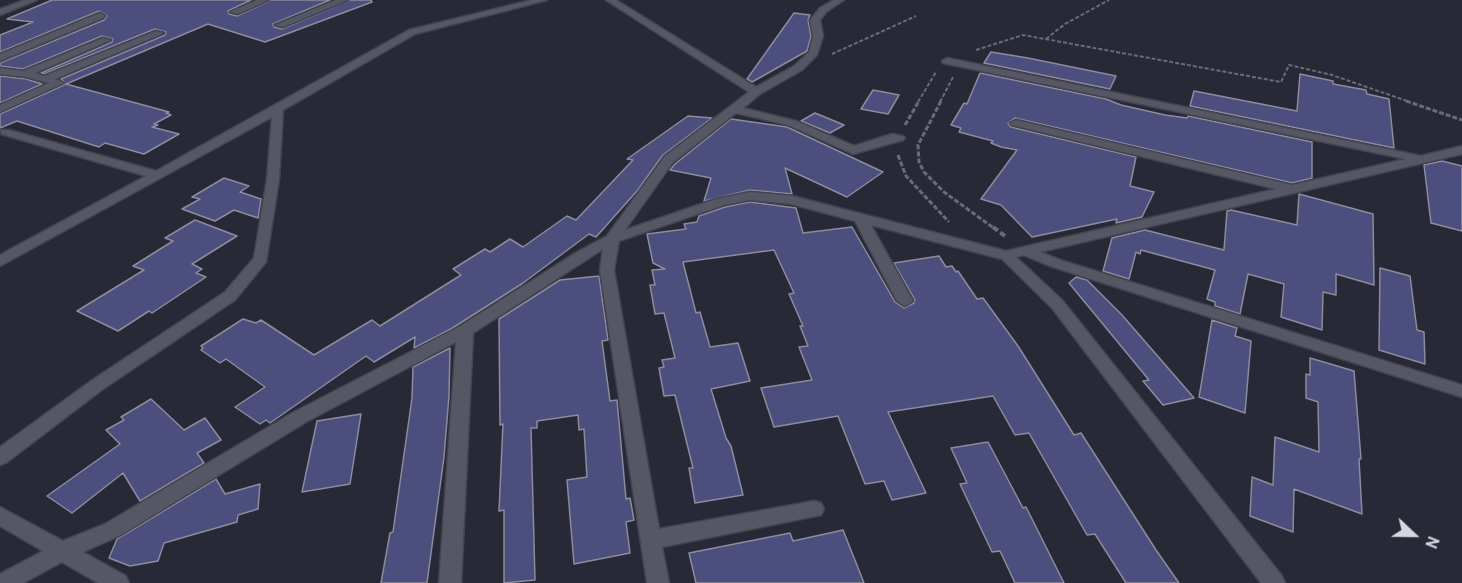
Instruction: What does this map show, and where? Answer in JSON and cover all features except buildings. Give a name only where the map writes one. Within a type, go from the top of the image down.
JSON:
[{"type":"street","points":[[0,12],[33,0]]},
{"type":"street","points":[[235,12],[265,0]]},
{"type":"street","points":[[280,25],[344,0]]},
{"type":"street","points":[[0,261],[278,109],[412,32],[543,0]]},
{"type":"street","points":[[610,0],[756,92]]},
{"type":"street","points":[[658,583],[607,270],[612,239],[669,159],[756,92],[798,68],[814,53],[818,36],[815,20],[823,10],[840,0]]},
{"type":"street","points":[[0,58],[100,16]]},
{"type":"street","points":[[45,79],[159,33]]},
{"type":"street","points":[[24,74],[106,40]]},
{"type":"street","points":[[947,61],[1421,158]]},
{"type":"street","points":[[0,71],[24,74],[59,83],[0,109]]},
{"type":"street","points":[[0,457],[97,385],[230,296],[261,259],[273,179],[278,109]]},
{"type":"street","points":[[734,109],[784,120],[853,150],[899,138]]},
{"type":"street","points":[[1016,123],[1294,189]]},
{"type":"street","points":[[5,132],[157,175]]},
{"type":"street","points":[[3,583],[63,551],[112,530],[300,417],[465,331],[582,255],[612,239],[741,197],[782,198],[1006,255],[1462,150]]},
{"type":"street","points":[[860,217],[905,301]]},
{"type":"street","points":[[1024,250],[1055,263],[1462,391]]},
{"type":"street","points":[[1006,255],[1057,304],[1274,583]]},
{"type":"street","points":[[450,583],[465,331]]},
{"type":"street","points":[[651,540],[814,509]]},
{"type":"street","points":[[0,516],[117,583]]},
{"type":"path","points":[[1045,40],[1065,24],[1109,0]]},
{"type":"path","points":[[967,246],[965,239],[906,176],[899,161],[899,138],[940,65],[1023,35],[1281,82],[1289,65],[1332,75],[1462,120]]},
{"type":"path","points":[[957,72],[918,145],[919,162],[924,172],[944,192],[1024,250]]}]
